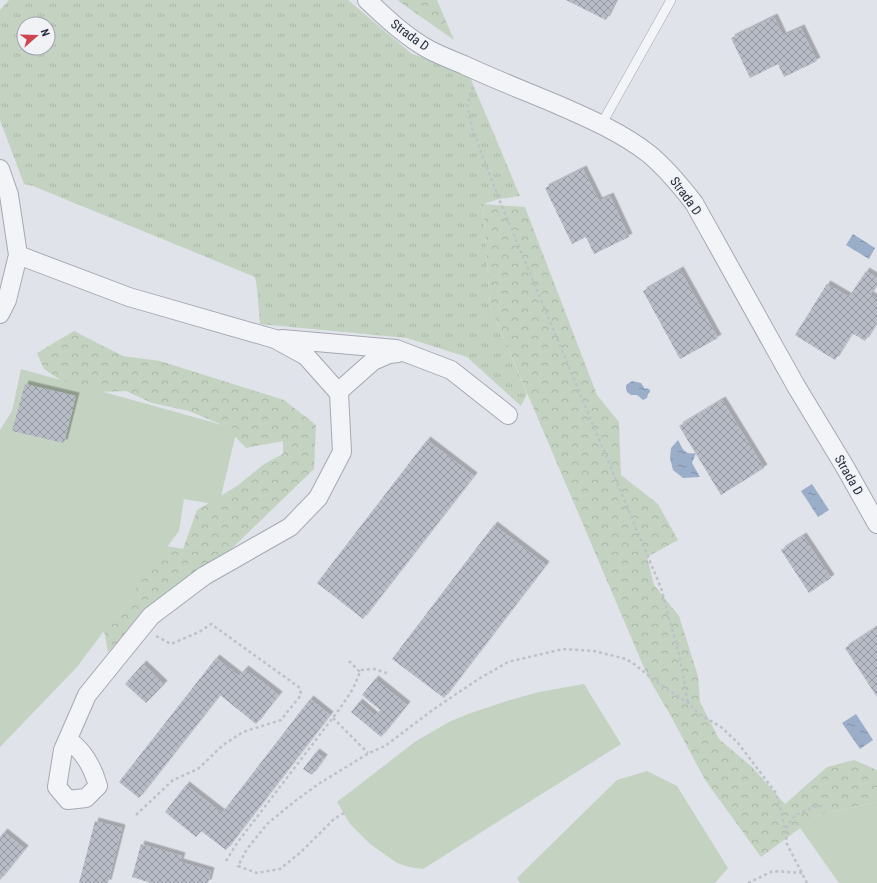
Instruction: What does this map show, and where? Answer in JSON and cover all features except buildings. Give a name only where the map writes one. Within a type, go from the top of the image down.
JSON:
[{"type":"street","name":"Strada D","points":[[367,0],[397,27],[429,49],[617,132],[665,168],[694,203],[796,386],[845,467],[877,524]]},
{"type":"street","points":[[0,169],[9,195],[18,254],[8,300],[0,314]]},
{"type":"street","points":[[18,254],[129,297],[275,339],[369,353],[396,349],[451,370],[508,415]]},
{"type":"street","points":[[68,740],[87,696],[151,616],[204,576],[290,527],[318,498],[342,452],[338,392],[306,356],[275,339]]},
{"type":"street","points":[[338,392],[369,353]]},
{"type":"lane","points":[[601,125],[671,0]]},
{"type":"path","points":[[479,72],[467,105],[472,128],[499,199],[662,588],[679,654],[688,703]]},
{"type":"path","points":[[136,815],[173,780],[198,769],[223,745],[243,732],[281,720],[301,694],[300,688],[211,624],[199,632],[171,644],[141,628]]},
{"type":"path","points":[[344,814],[334,819],[301,852],[280,869],[257,873],[238,866],[248,849],[267,824],[295,800],[368,753],[385,746],[434,709],[477,680],[508,662],[563,649],[594,651],[626,659],[634,664],[654,680],[688,703],[699,714],[721,727],[738,743],[776,794],[781,811],[787,844],[807,883]]},
{"type":"path","points":[[349,661],[360,672]]},
{"type":"path","points":[[226,861],[237,843],[353,689],[360,672],[362,670],[374,669],[388,673]]},
{"type":"path","points":[[332,718],[368,753]]},
{"type":"path","points":[[785,830],[795,815],[817,806],[822,806]]},
{"type":"path","points":[[748,883],[773,871],[802,873]]},
{"type":"green space","points":[[9,0],[348,0],[412,54],[467,70],[520,196],[499,199],[483,204],[490,306],[527,394],[521,406],[467,357],[407,338],[260,324],[255,277],[33,186],[24,184],[0,120],[0,10]]},
{"type":"green space","points":[[397,0],[437,0],[454,40]]},
{"type":"green space","points":[[483,204],[525,207],[597,395],[619,422],[621,475],[658,504],[678,540],[647,557],[654,585],[679,616],[698,676],[700,702],[719,739],[752,767],[785,804],[827,767],[854,760],[877,770],[877,802],[818,815],[761,857],[705,780],[648,677],[490,306]]},
{"type":"green space","points":[[74,331],[123,356],[160,361],[284,400],[316,425],[314,469],[222,558],[161,597],[108,652],[101,615],[167,546],[183,549],[197,510],[237,486],[264,464],[283,454],[283,441],[246,448],[225,426],[189,411],[152,403],[126,391],[99,392],[68,385],[44,369],[37,353]]},
{"type":"green space","points":[[21,369],[237,429],[219,505],[184,499],[179,531],[77,667],[0,747],[0,430],[12,411]]},
{"type":"green space","points":[[584,684],[621,744],[423,869],[397,863],[370,844],[350,824],[337,802],[416,741],[451,721],[510,700],[539,692]]},
{"type":"green space","points":[[647,771],[677,786],[728,868],[715,883],[520,883],[517,878],[617,780]]},
{"type":"green space","points":[[877,802],[877,883],[839,883],[800,828],[818,815]]},
{"type":"water","points":[[853,234],[875,248],[869,259],[846,245]]},
{"type":"water","points":[[632,381],[641,383],[645,389],[647,388],[650,390],[647,398],[643,400],[637,395],[631,395],[627,392],[626,385]]},
{"type":"water","points":[[678,440],[686,452],[696,453],[692,463],[700,477],[683,478],[673,470],[670,458],[671,448]]},
{"type":"water","points":[[812,484],[829,510],[818,517],[801,491]]},
{"type":"water","points":[[856,714],[873,740],[860,749],[842,723]]}]
